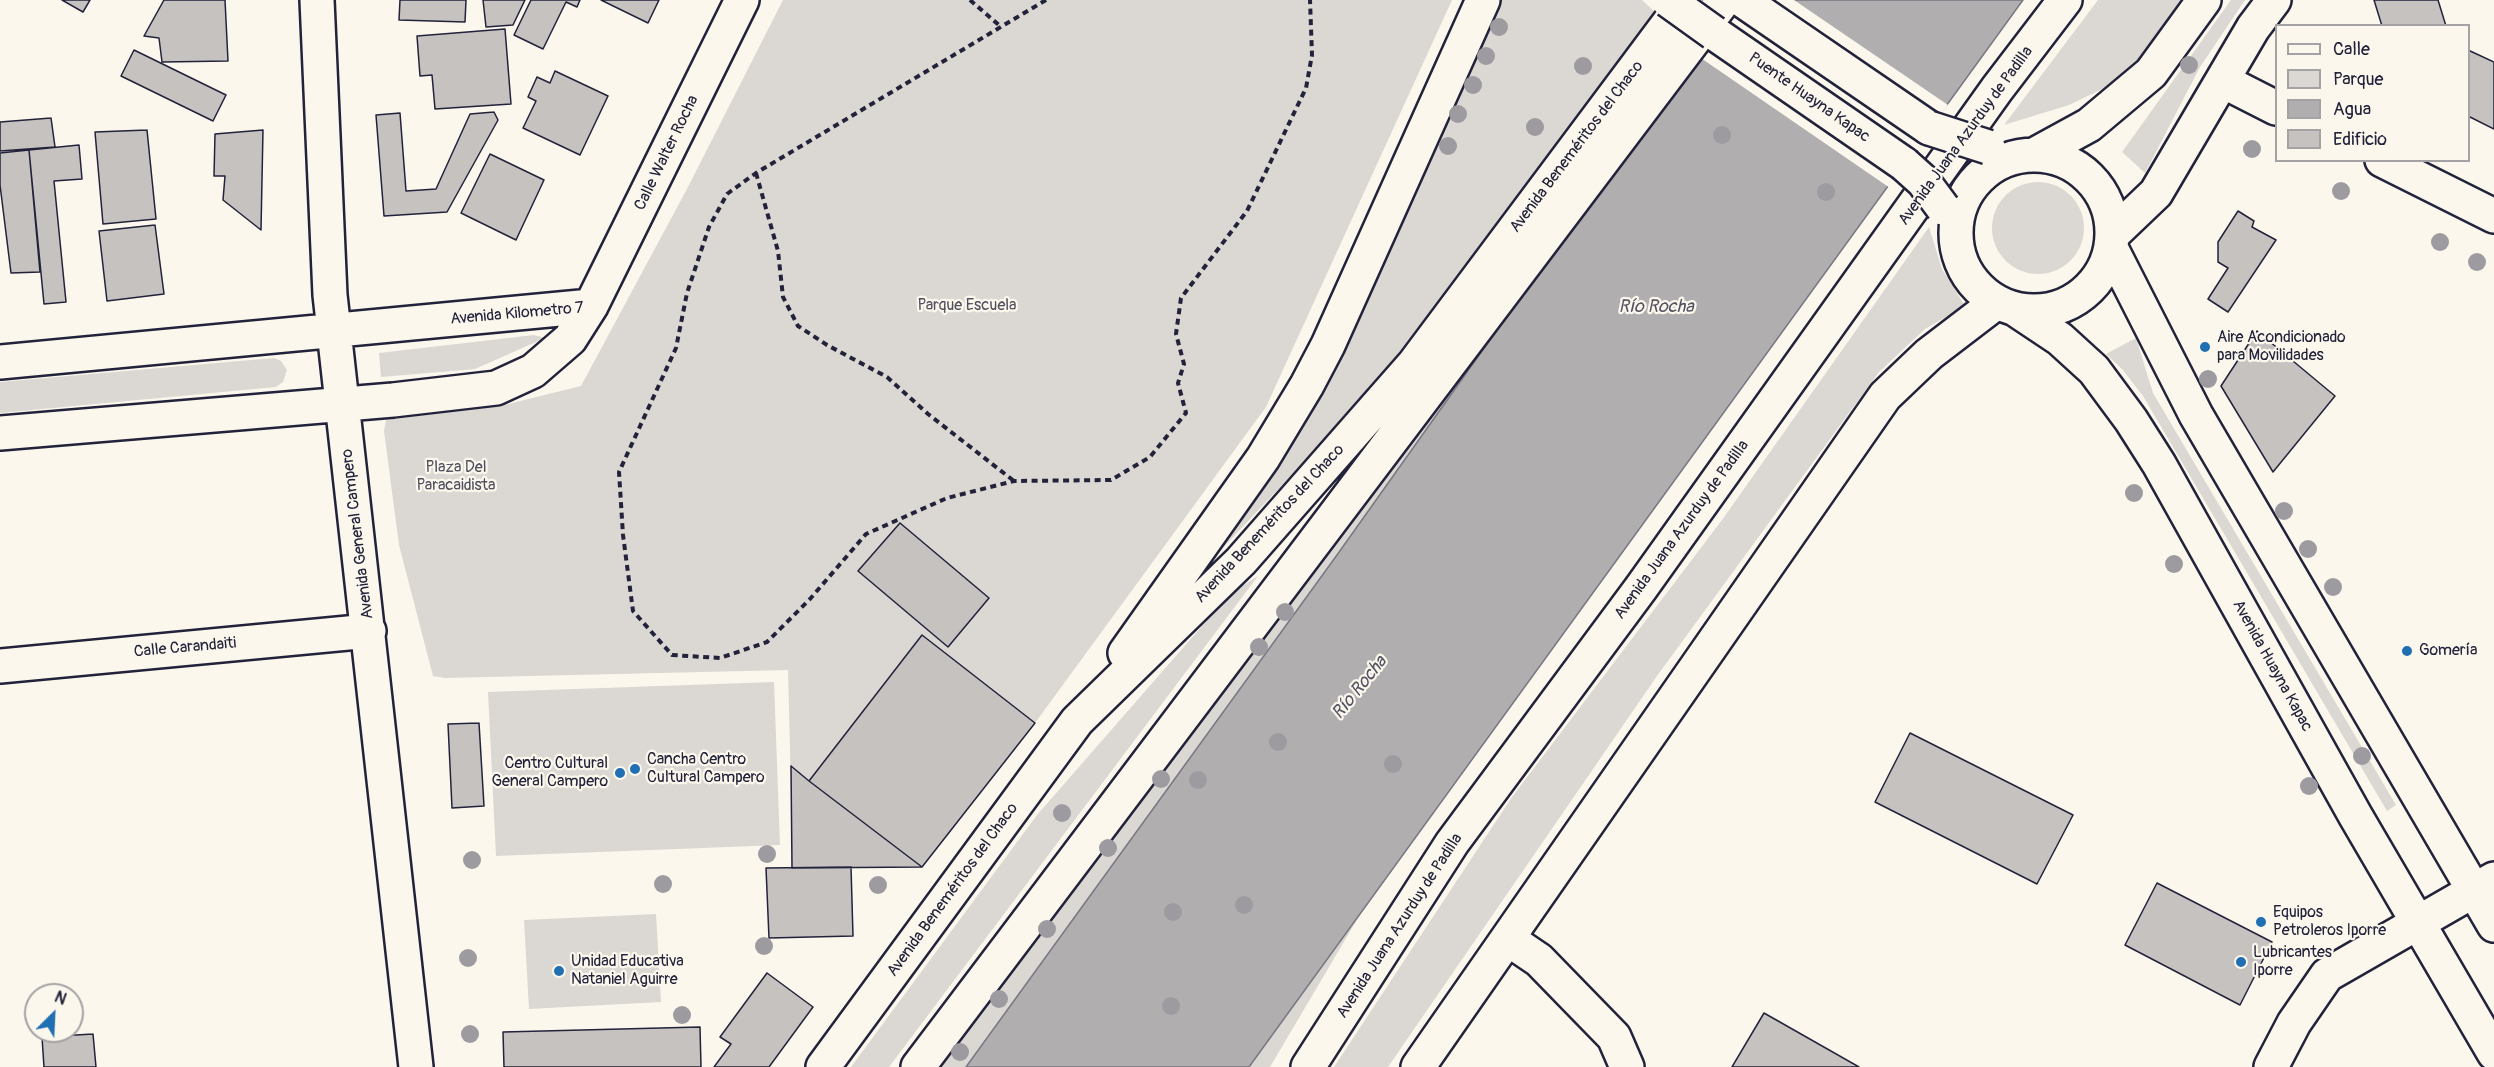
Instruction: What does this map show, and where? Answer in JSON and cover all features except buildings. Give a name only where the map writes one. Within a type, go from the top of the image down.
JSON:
[{"type":"main road","name":"Avenida General Campero","points":[[317,0],[333,331],[369,631],[416,1067]]},
{"type":"main road","name":"Calle Walter Rocha","points":[[591,306],[742,0]]},
{"type":"main road","points":[[1077,721],[1263,458],[1307,385],[1328,345],[1483,0]]},
{"type":"main road","name":"Puente Huayna Kapac","points":[[1668,0],[1904,164],[1923,181],[1943,208],[1956,247]]},
{"type":"main road","name":"Avenida Beneméritos del Chaco","points":[[823,1067],[1077,721],[1241,561],[1414,364],[1686,0]]},
{"type":"main road","name":"Avenida Beneméritos del Chaco","points":[[918,1067],[1724,0]]},
{"type":"main road","points":[[1742,0],[1929,128],[1988,147],[2029,154],[2060,159],[2082,170],[2099,188],[2109,210],[2112,241],[2105,268],[2092,285],[2076,299],[2057,308],[2036,311],[2006,306],[1978,288],[1964,269],[1956,247],[1955,226],[1960,206],[1969,187],[2001,160],[2029,154],[2089,125],[2151,73],[2204,0]]},
{"type":"main road","name":"Avenida Juana Azurduy de Padilla","points":[[1308,1067],[1452,843],[1648,578],[1997,89],[2065,0]]},
{"type":"main road","points":[[2112,241],[2156,193],[2274,0]]},
{"type":"main road","points":[[2223,81],[2275,107]]},
{"type":"main road","points":[[2386,162],[2494,216]]},
{"type":"main road","points":[[2112,241],[2196,415],[2484,885],[2494,925]]},
{"type":"main road","name":"Avenida Kilometro 7","points":[[0,362],[591,306]]},
{"type":"main road","name":"Avenida Kilometro 7","points":[[0,433],[342,404],[496,388],[533,371],[570,339],[591,306]]},
{"type":"main road","points":[[1418,1067],[1885,396],[1936,348],[2006,306]]},
{"type":"main road","name":"Avenida Huayna Kapac","points":[[2006,306],[2060,339],[2094,370],[2132,420],[2494,1053]]},
{"type":"main road","name":"Calle Carandaiti","points":[[0,666],[369,631]]},
{"type":"main road","points":[[2271,1067],[2294,1023],[2327,975],[2484,885]]},
{"type":"main road","points":[[1508,939],[1539,960],[1614,1037],[1627,1067]]},
{"type":"path","points":[[970,0],[1000,26]]},
{"type":"path","points":[[1046,0],[756,173],[727,194],[709,227],[687,292],[676,348],[619,472],[623,535],[633,611],[672,655],[720,658],[767,642],[810,599],[866,534],[947,498],[1014,481],[1111,480],[1150,458],[1186,413],[1178,383],[1184,364],[1176,334],[1181,297],[1247,211],[1306,88],[1312,55],[1310,0]]},
{"type":"path","points":[[756,173],[778,251],[783,297],[798,326],[827,345],[887,377],[928,414],[1014,481]]},
{"type":"green space","name":"Parque Escuela","points":[[783,0],[1452,0],[1266,407],[1035,723],[922,867],[793,867],[788,670],[445,678],[433,676],[399,545],[384,431],[386,420],[508,404],[581,386],[688,187]]},
{"type":"green space","points":[[1496,0],[1642,0],[1657,14],[1471,262],[1365,397],[1185,588],[1317,401],[1344,350]]},
{"type":"green space","points":[[2098,0],[2181,0],[2139,62],[2117,82],[2069,105],[2004,125]]},
{"type":"green space","points":[[2231,0],[2245,0],[2200,67],[2145,173],[2122,152]]},
{"type":"green space","points":[[2038,182],[2055,186],[2070,196],[2080,211],[2084,228],[2080,245],[2070,260],[2055,270],[2038,274],[2021,270],[2006,260],[1996,245],[1992,228],[1996,211],[2006,196],[2021,186]]},
{"type":"green space","points":[[1929,227],[1942,269],[1965,306],[1925,329],[1879,372],[1657,676],[1388,1067],[1334,1067],[1512,797],[1722,520]]},
{"type":"green space","points":[[1558,244],[1337,555],[966,1067],[940,1067]]},
{"type":"green space","points":[[534,335],[545,338],[475,369],[381,377],[379,353]]},
{"type":"green space","points":[[2136,338],[2153,393],[2396,805],[2387,811],[2143,396],[2122,369],[2106,354]]},
{"type":"green space","points":[[274,358],[281,361],[287,370],[283,382],[276,387],[0,413],[0,382]]},
{"type":"green space","points":[[1258,576],[889,1067],[851,1067],[1037,815],[1230,594]]},
{"type":"green space","name":"Cancha Centro Cultural Campero","points":[[774,682],[780,845],[496,856],[488,692]]},
{"type":"green space","points":[[1429,817],[1358,918],[1270,1067],[1249,1067]]},
{"type":"green space","points":[[656,914],[661,1002],[529,1009],[524,920]]},
{"type":"water","name":"Río Rocha","points":[[1737,0],[2023,0],[1249,1067],[966,1067],[1337,555],[1558,244]]},
{"type":"pier","points":[[1733,0],[1794,0],[1948,105],[1890,188],[1695,54]]},
{"type":"place","name":"Aire Acondicionado para Movilidades","points":[[2205,347]]},
{"type":"place","name":"Gomería","points":[[2407,651]]},
{"type":"place","name":"Cancha Centro Cultural Campero","points":[[635,769]]},
{"type":"place","name":"Centro Cultural General Campero","points":[[620,773]]},
{"type":"place","name":"Equipos Petroleros Iporre","points":[[2261,922]]},
{"type":"place","name":"Lubricantes Iporre","points":[[2241,962]]},
{"type":"place","name":"Unidad Educativa Nataniel Aguirre","points":[[559,971]]},
{"type":"park label","name":"Plaza Del Paracaidista","points":[[456,477]]}]
